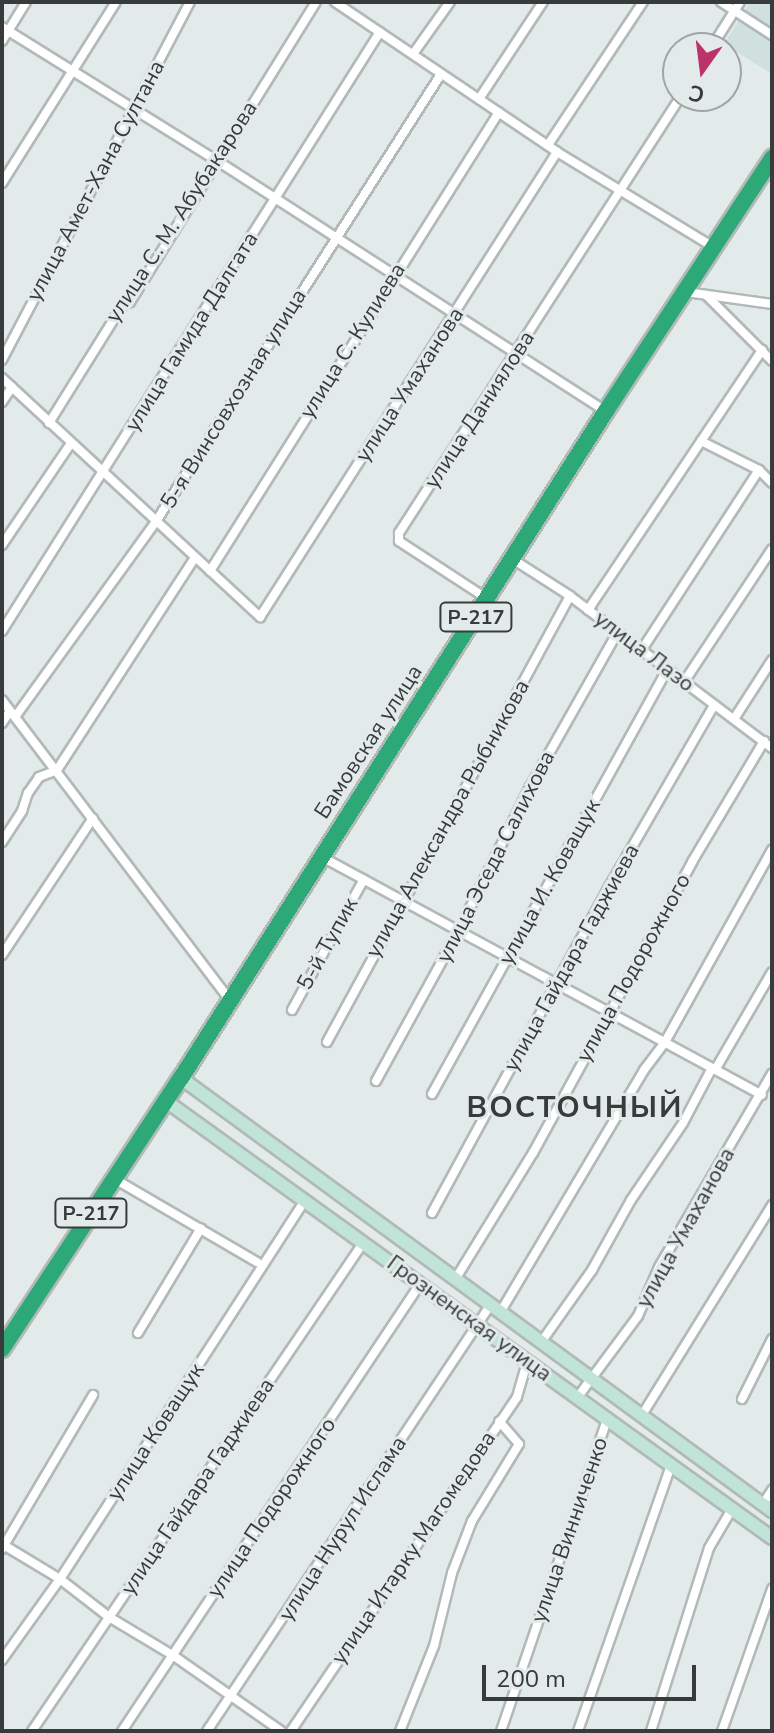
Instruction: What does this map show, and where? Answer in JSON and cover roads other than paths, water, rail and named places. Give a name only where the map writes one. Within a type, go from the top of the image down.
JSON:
[{"type":"highway","name":"Бамовская улица","points":[[2,1349],[181,1078],[514,560],[606,411],[772,158]]},
{"type":"street","points":[[2,41],[5,29],[26,2]]},
{"type":"street","points":[[2,183],[116,2]]},
{"type":"street","name":"улица Амет-Хана Султана","points":[[2,360],[190,2]]},
{"type":"street","name":"улица С. М. Абубакарова","points":[[49,423],[122,306],[130,302],[316,2]]},
{"type":"street","points":[[335,2],[346,5],[380,32],[557,152],[713,248]]},
{"type":"street","points":[[413,54],[450,2]]},
{"type":"street","points":[[479,99],[543,2]]},
{"type":"street","points":[[548,145],[643,2]]},
{"type":"street","points":[[721,2],[737,6],[772,35]]},
{"type":"street","points":[[721,32],[737,6]]},
{"type":"street","points":[[5,29],[216,160],[606,411]]},
{"type":"street","name":"улица Гамида Далгата","points":[[2,631],[380,32]]},
{"type":"street","name":"5-я Винсовхозная улица","points":[[2,723],[13,714],[155,523],[441,74]]},
{"type":"street","name":"улица С. Кулиева","points":[[210,571],[394,274],[499,112]]},
{"type":"street","name":"улица Даниялова","points":[[488,599],[399,541],[399,533],[671,112]]},
{"type":"street","name":"улица Умаханова","points":[[210,571],[260,617],[557,152]]},
{"type":"street","points":[[685,292],[772,304]]},
{"type":"street","points":[[706,295],[772,361]]},
{"type":"street","points":[[588,610],[762,350]]},
{"type":"street","points":[[2,378],[210,571]]},
{"type":"street","points":[[2,402],[12,387]]},
{"type":"street","points":[[701,441],[759,470],[772,483]]},
{"type":"street","points":[[2,545],[71,443]]},
{"type":"street","points":[[641,651],[759,470]]},
{"type":"street","points":[[684,682],[772,549]]},
{"type":"street","points":[[2,842],[39,777],[57,770],[194,559]]},
{"type":"street","name":"улица Лазо","points":[[514,560],[570,596],[772,748]]},
{"type":"street","name":"улица Александра Рыбникова","points":[[327,1042],[570,596]]},
{"type":"street","name":"улица Эседа Салихова","points":[[376,1081],[458,932],[530,787],[617,633]]},
{"type":"street","points":[[734,719],[772,660]]},
{"type":"street","name":"улица И. Коващук","points":[[432,1094],[667,670]]},
{"type":"street","points":[[2,700],[230,1000]]},
{"type":"street","name":"улица Гайдара Гаджиева","points":[[432,1213],[714,705]]},
{"type":"street","name":"улица Подорожного","points":[[456,1278],[533,1153],[609,1012],[764,741]]},
{"type":"street","points":[[2,955],[93,818]]},
{"type":"street","points":[[496,1308],[644,1070],[665,1042],[772,850]]},
{"type":"street","points":[[322,857],[762,1095]]},
{"type":"street","name":"5-й Тупик","points":[[292,1010],[364,879]]},
{"type":"street","points":[[542,1341],[592,1270],[631,1200],[683,1123],[772,972]]},
{"type":"street","name":"улица Умаханова","points":[[577,1398],[638,1316],[659,1267],[772,1074]]},
{"type":"street","name":"Грозненская улица","points":[[181,1078],[768,1508]]},
{"type":"street","name":"Грозненская улица","points":[[166,1101],[772,1538]]},
{"type":"street","points":[[113,1178],[257,1262]]},
{"type":"street","name":"улица Коващук","points":[[2,1660],[60,1579],[305,1201]]},
{"type":"street","points":[[642,1415],[772,1205]]},
{"type":"street","points":[[138,1333],[201,1228]]},
{"type":"street","name":"улица Гайдара Гаджиева","points":[[32,1731],[363,1243]]},
{"type":"street","name":"улица Подорожного","points":[[122,1731],[420,1284]]},
{"type":"street","name":"улица Нурул Ислама","points":[[207,1731],[477,1325],[496,1308]]},
{"type":"street","points":[[742,1399],[772,1339]]},
{"type":"street","name":"улица Итарку Магомедова","points":[[291,1731],[517,1397],[527,1361]]},
{"type":"street","points":[[93,1395],[3,1546],[60,1579],[109,1617],[174,1656],[281,1731]]},
{"type":"street","name":"улица Винниченко","points":[[501,1731],[607,1419]]},
{"type":"street","points":[[400,1731],[434,1646],[452,1573],[472,1521],[519,1444],[499,1421]]},
{"type":"street","points":[[578,1731],[671,1465]]},
{"type":"street","points":[[768,1508],[772,1490]]},
{"type":"street","points":[[651,1731],[709,1548],[732,1509]]},
{"type":"street","points":[[722,1731],[772,1589]]},
{"type":"district","name":"ВОСТОЧНЫЙ","points":[[575,1108]]}]
